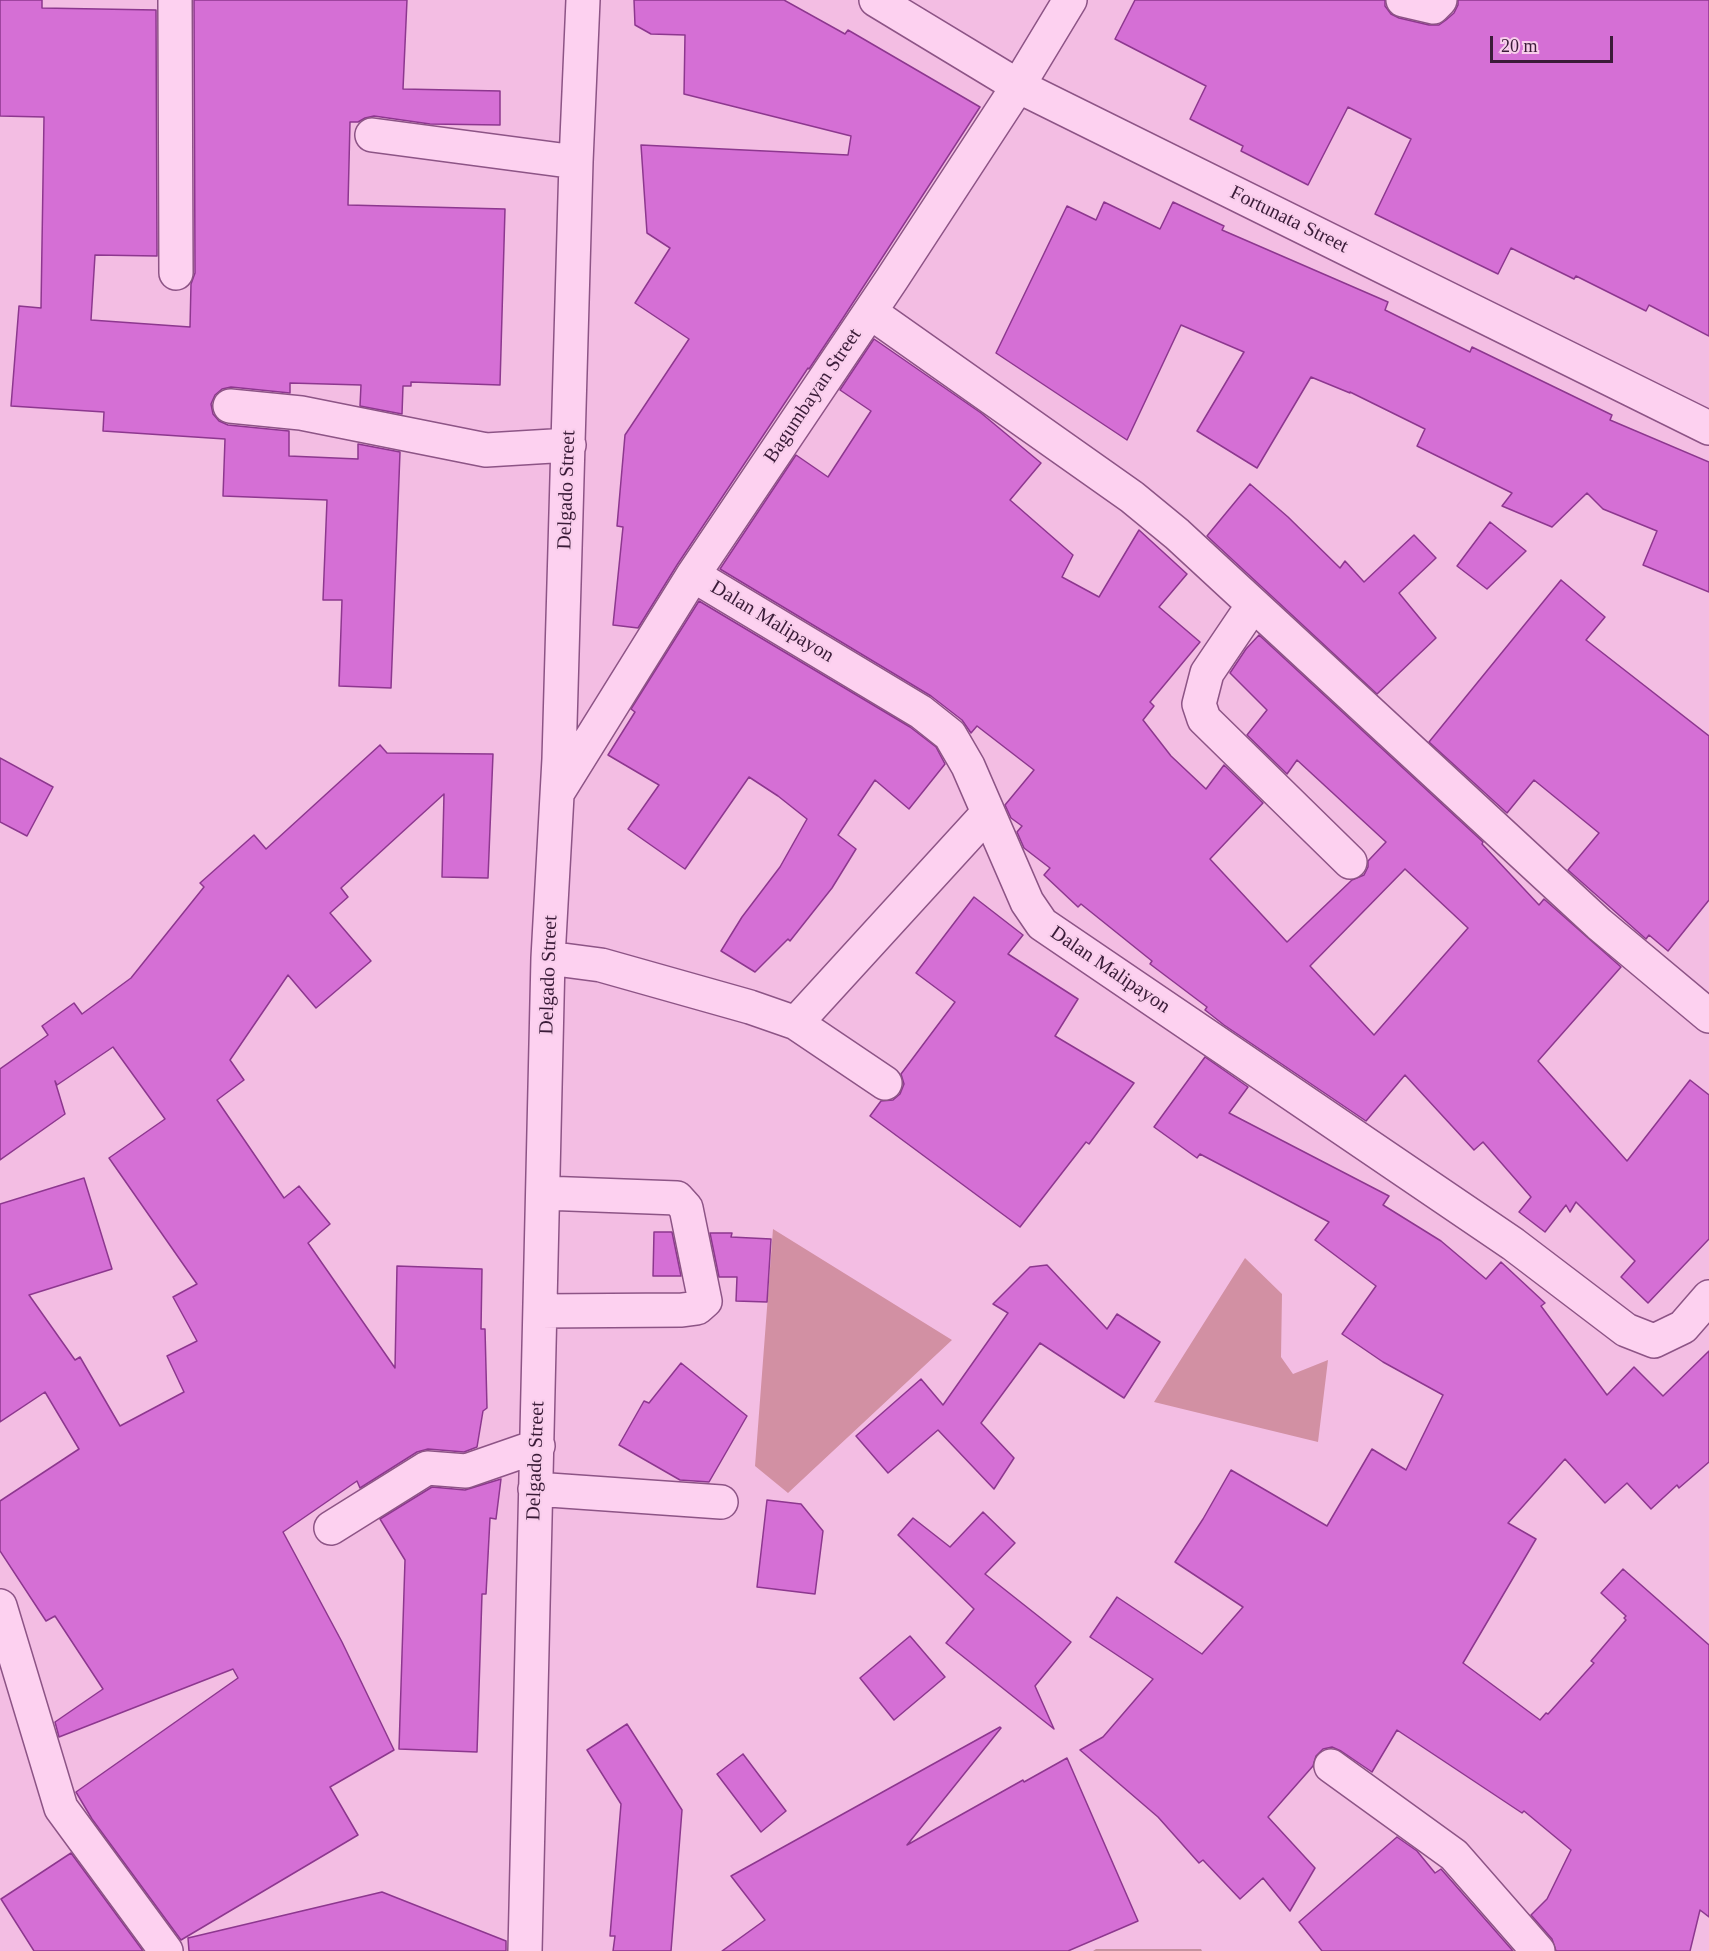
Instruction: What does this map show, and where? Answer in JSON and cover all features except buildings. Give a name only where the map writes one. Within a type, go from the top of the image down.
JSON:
[{"type":"street","points":[[175,0],[176,273]]},
{"type":"street","name":"Delgado Street","points":[[525,1951],[548,958],[557,793],[582,0]]},
{"type":"street","name":"Fortunata Street","points":[[876,0],[1018,86],[1709,428]]},
{"type":"street","name":"Bagumbayan Street","points":[[557,793],[693,575],[870,312],[1018,86],[1070,0]]},
{"type":"street","points":[[1402,0],[1433,7],[1440,0]]},
{"type":"street","points":[[372,135],[576,162]]},
{"type":"street","points":[[870,312],[1132,496],[1177,534],[1599,924],[1709,1016]]},
{"type":"street","points":[[230,406],[301,413],[486,450],[569,445]]},
{"type":"street","name":"Dalan Malipayon","points":[[693,575],[921,712],[950,735],[968,766],[1027,902],[1042,924],[1513,1244],[1626,1330],[1654,1341],[1683,1327],[1709,1296]]},
{"type":"street","points":[[1253,604],[1207,673],[1199,704],[1204,719],[1350,862]]},
{"type":"street","points":[[796,1023],[988,813]]},
{"type":"street","points":[[548,958],[601,965],[750,1007],[796,1023],[885,1083]]},
{"type":"street","points":[[540,1311],[682,1310],[697,1308],[705,1301],[686,1208],[677,1198],[543,1193]]},
{"type":"street","points":[[331,1528],[427,1468],[466,1472],[538,1446]]},
{"type":"street","points":[[535,1490],[721,1502]]},
{"type":"street","points":[[0,1606],[61,1808],[166,1951]]},
{"type":"street","points":[[1331,1766],[1454,1855],[1538,1951]]},
{"type":"shaded area","points":[[773,1229],[952,1340],[788,1493],[755,1466]]},
{"type":"shaded area","points":[[1245,1258],[1282,1294],[1281,1357],[1293,1374],[1328,1360],[1318,1442],[1154,1402]]},
{"type":"shaded area","points":[[1096,1949],[1201,1949],[1202,1951],[1093,1951]]}]
